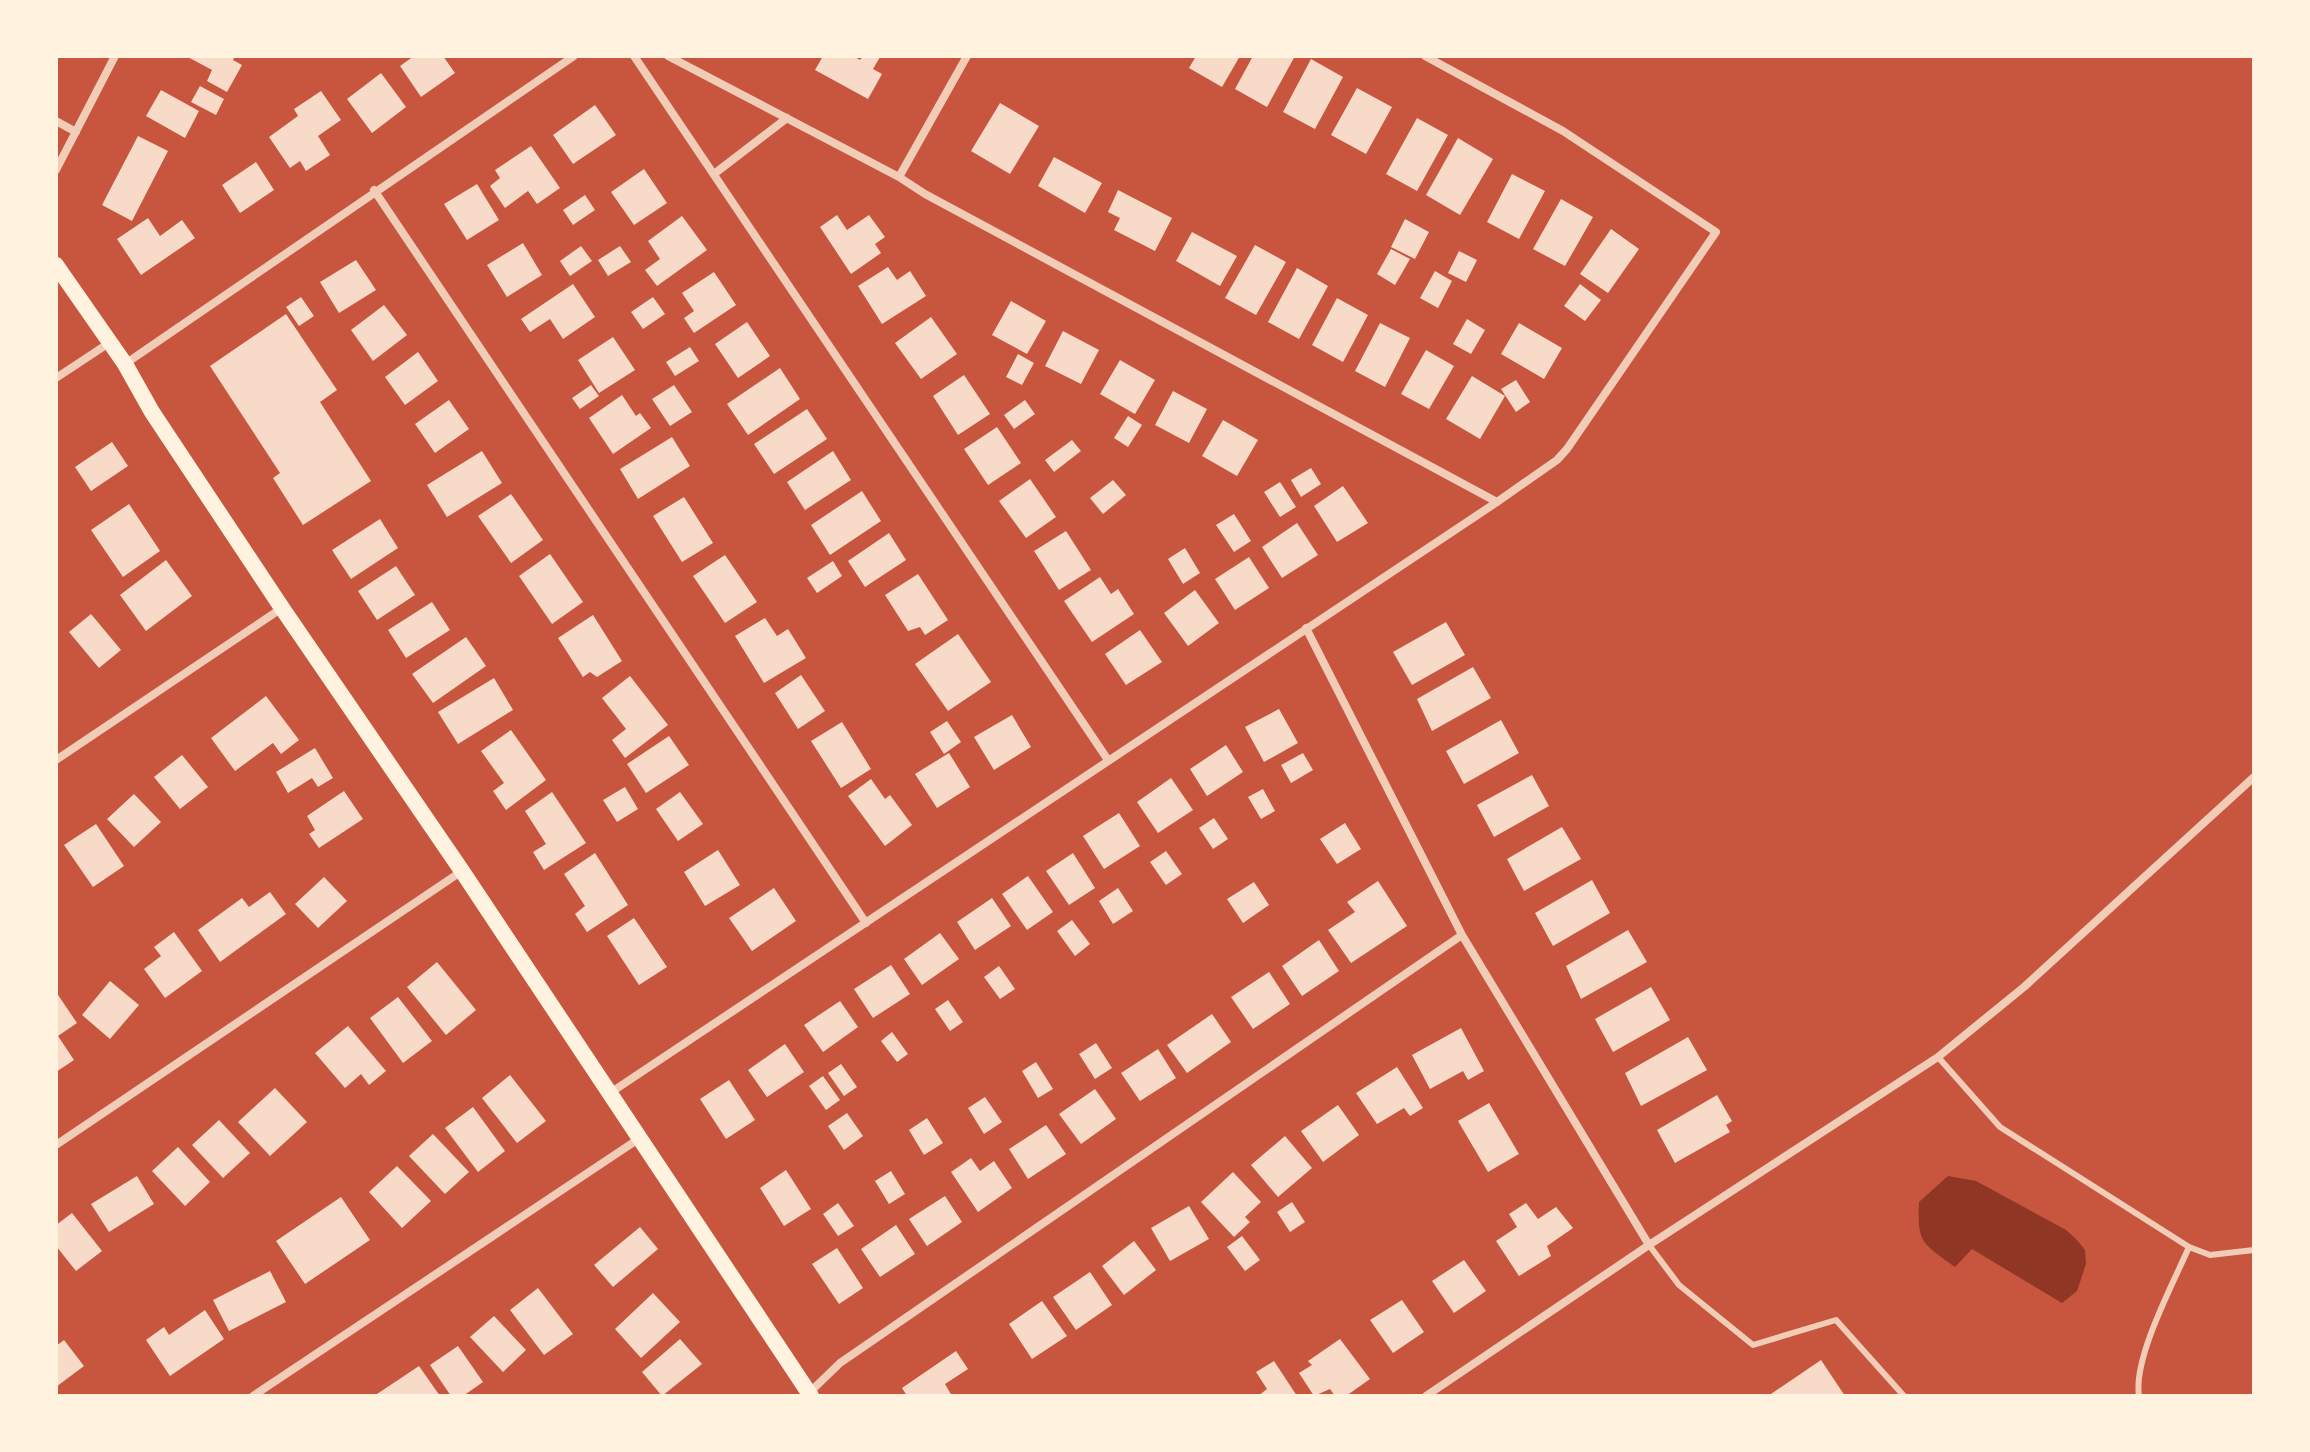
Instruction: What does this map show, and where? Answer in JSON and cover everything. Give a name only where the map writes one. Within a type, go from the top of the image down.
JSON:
[{"type":"main road","points":[[56,265],[125,364],[152,412],[282,608],[462,871],[809,1395]]},
{"type":"street","points":[[56,170],[115,56]]},
{"type":"street","points":[[125,364],[374,190],[574,56]]},
{"type":"street","points":[[634,56],[1108,760]]},
{"type":"street","points":[[668,56],[899,177],[939,202],[1497,502]]},
{"type":"street","points":[[899,177],[967,56]]},
{"type":"street","points":[[610,1093],[1497,502],[1557,460],[1567,449],[1716,232],[1563,131],[1425,56]]},
{"type":"street","points":[[714,174],[787,118]]},
{"type":"street","points":[[56,121],[76,132]]},
{"type":"street","points":[[374,190],[866,923]]},
{"type":"street","points":[[56,378],[109,343]]},
{"type":"street","points":[[56,760],[282,608]]},
{"type":"street","points":[[1306,628],[1462,935],[1649,1245]]},
{"type":"street","points":[[1426,1396],[1649,1245],[1938,1057],[2024,987],[2254,777]]},
{"type":"street","points":[[56,1145],[462,871]]},
{"type":"street","points":[[809,1395],[840,1363],[1462,935]]},
{"type":"street","points":[[253,1396],[640,1138]]},
{"type":"lane","points":[[1938,1057],[2000,1127],[2189,1247],[2210,1255],[2254,1250]]},
{"type":"lane","points":[[1649,1245],[1679,1285],[1753,1345],[1836,1320],[1904,1396]]},
{"type":"lane","points":[[2139,1396],[2137,1381],[2148,1343],[2189,1247]]},
{"type":"shaded area","points":[[1948,1176],[1976,1181],[2066,1230],[2085,1250],[2086,1264],[2077,1291],[2062,1303],[1972,1249],[1955,1267],[1929,1247],[1919,1226],[1919,1202]]},
{"type":"building","points":[[186,56],[235,56],[233,60],[242,65],[227,92],[207,81],[212,70]]},
{"type":"building","points":[[414,56],[443,56],[455,73],[421,97],[400,66]]},
{"type":"building","points":[[823,56],[853,56],[860,60],[863,56],[880,57],[873,69],[882,74],[868,99],[815,70]]},
{"type":"building","points":[[1196,56],[1240,56],[1222,87],[1189,68]]},
{"type":"building","points":[[1253,56],[1295,56],[1267,107],[1235,89]]},
{"type":"building","points":[[1311,59],[1343,77],[1315,129],[1283,112]]},
{"type":"building","points":[[381,73],[406,107],[372,133],[347,99]]},
{"type":"building","points":[[200,86],[224,99],[216,115],[191,102]]},
{"type":"building","points":[[1357,88],[1392,107],[1366,154],[1331,135]]},
{"type":"building","points":[[161,90],[199,111],[185,138],[146,116]]},
{"type":"building","points":[[321,91],[341,120],[318,136],[330,155],[306,171],[300,161],[290,168],[269,137],[298,116],[294,109]]},
{"type":"building","points":[[1000,103],[1039,126],[1010,174],[971,151]]},
{"type":"building","points":[[595,105],[616,135],[573,164],[553,135]]},
{"type":"building","points":[[1417,118],[1448,135],[1417,191],[1386,174]]},
{"type":"building","points":[[138,136],[168,151],[132,221],[102,205]]},
{"type":"building","points":[[1458,138],[1493,159],[1460,215],[1426,195]]},
{"type":"building","points":[[531,146],[560,188],[537,204],[528,191],[505,208],[490,186],[500,178],[495,170]]},
{"type":"building","points":[[1054,157],[1102,183],[1085,213],[1038,186]]},
{"type":"building","points":[[256,162],[274,190],[240,213],[222,185]]},
{"type":"building","points":[[644,169],[667,203],[634,225],[611,192]]},
{"type":"building","points":[[1512,174],[1545,191],[1519,239],[1487,222]]},
{"type":"building","points":[[477,184],[499,220],[467,240],[444,204]]},
{"type":"building","points":[[1118,190],[1172,218],[1155,251],[1114,230],[1120,218],[1108,212]]},
{"type":"building","points":[[585,195],[595,210],[573,225],[563,210]]},
{"type":"building","points":[[1561,199],[1593,217],[1565,266],[1533,249]]},
{"type":"building","points":[[837,215],[847,230],[869,215],[885,237],[875,244],[881,253],[851,274],[820,227]]},
{"type":"building","points":[[682,216],[707,250],[657,286],[645,270],[660,259],[648,241]]},
{"type":"building","points":[[148,218],[160,236],[182,220],[195,238],[141,275],[117,239]]},
{"type":"building","points":[[1405,219],[1429,232],[1415,259],[1391,247]]},
{"type":"building","points":[[1611,229],[1639,249],[1608,293],[1580,274]]},
{"type":"building","points":[[1192,232],[1237,256],[1220,286],[1176,261]]},
{"type":"building","points":[[523,243],[542,275],[507,297],[487,265]]},
{"type":"building","points":[[1255,245],[1286,262],[1256,315],[1225,298]]},
{"type":"building","points":[[581,246],[592,261],[570,276],[560,261]]},
{"type":"building","points":[[620,246],[631,262],[608,276],[598,260]]},
{"type":"building","points":[[1391,249],[1410,259],[1395,285],[1377,274]]},
{"type":"building","points":[[1459,251],[1477,260],[1466,282],[1448,273]]},
{"type":"building","points":[[356,260],[376,290],[339,313],[320,282]]},
{"type":"building","points":[[888,267],[897,280],[910,271],[926,296],[882,324],[858,286]]},
{"type":"building","points":[[1297,268],[1328,286],[1299,339],[1268,322]]},
{"type":"building","points":[[1435,271],[1452,281],[1438,308],[1420,298]]},
{"type":"building","points":[[714,272],[736,305],[694,333],[684,318],[694,311],[682,293]]},
{"type":"building","points":[[573,284],[595,317],[563,339],[550,319],[530,332],[521,319]]},
{"type":"building","points":[[1580,284],[1601,300],[1585,321],[1564,306]]},
{"type":"building","points":[[301,297],[314,316],[299,326],[286,307]]},
{"type":"building","points":[[653,297],[665,314],[643,329],[631,312]]},
{"type":"building","points":[[1337,298],[1368,315],[1343,362],[1312,345]]},
{"type":"building","points":[[1011,301],[1046,321],[1027,354],[992,335]]},
{"type":"building","points":[[384,305],[407,335],[373,361],[351,330]]},
{"type":"building","points":[[286,314],[337,390],[320,402],[371,481],[303,525],[273,478],[280,473],[210,366]]},
{"type":"building","points":[[931,317],[957,354],[921,379],[895,343]]},
{"type":"building","points":[[1467,319],[1485,330],[1471,354],[1453,344]]},
{"type":"building","points":[[747,322],[770,356],[738,378],[715,344]]},
{"type":"building","points":[[1380,323],[1410,338],[1385,387],[1355,371]]},
{"type":"building","points":[[1519,323],[1562,348],[1544,379],[1501,354]]},
{"type":"building","points":[[1063,331],[1099,350],[1081,384],[1045,366]]},
{"type":"building","points":[[613,337],[635,370],[599,393],[578,360]]},
{"type":"building","points":[[690,347],[699,361],[675,376],[666,362]]},
{"type":"building","points":[[1426,350],[1454,366],[1429,409],[1401,394]]},
{"type":"building","points":[[418,352],[438,381],[405,405],[385,377]]},
{"type":"building","points":[[1018,354],[1034,363],[1022,385],[1006,377]]},
{"type":"building","points":[[1120,360],[1155,380],[1135,414],[1100,394]]},
{"type":"building","points":[[780,368],[800,399],[748,435],[727,404]]},
{"type":"building","points":[[964,375],[990,414],[958,435],[933,396]]},
{"type":"building","points":[[1472,376],[1505,396],[1480,439],[1446,419]]},
{"type":"building","points":[[1516,380],[1530,402],[1516,412],[1501,389]]},
{"type":"building","points":[[591,385],[599,396],[580,409],[572,398]]},
{"type":"building","points":[[674,385],[692,412],[670,426],[652,399]]},
{"type":"building","points":[[1173,391],[1207,409],[1189,443],[1155,425]]},
{"type":"building","points":[[622,395],[636,416],[640,413],[651,428],[613,454],[589,418]]},
{"type":"building","points":[[449,400],[469,429],[435,453],[415,424]]},
{"type":"building","points":[[1025,400],[1035,414],[1014,429],[1004,415]]},
{"type":"building","points":[[807,409],[827,439],[774,474],[754,444]]},
{"type":"building","points":[[1128,416],[1142,425],[1128,447],[1114,438]]},
{"type":"building","points":[[1223,420],[1258,440],[1237,476],[1202,456]]},
{"type":"building","points":[[997,427],[1021,463],[988,485],[964,449]]},
{"type":"building","points":[[672,437],[690,466],[638,499],[620,469]]},
{"type":"building","points":[[1072,440],[1081,451],[1054,472],[1045,460]]},
{"type":"building","points":[[112,442],[128,466],[91,491],[75,467]]},
{"type":"building","points":[[482,451],[502,483],[447,517],[427,485]]},
{"type":"building","points":[[833,451],[851,480],[805,510],[787,482]]},
{"type":"building","points":[[1311,468],[1321,484],[1301,497],[1291,480]]},
{"type":"building","points":[[1030,479],[1056,517],[1026,538],[999,501]]},
{"type":"building","points":[[1113,480],[1126,495],[1103,514],[1090,498]]},
{"type":"building","points":[[1280,482],[1296,507],[1280,517],[1264,492]]},
{"type":"building","points":[[1343,486],[1368,523],[1337,542],[1314,506]]},
{"type":"building","points":[[862,491],[881,521],[830,555],[811,525]]},
{"type":"building","points":[[511,494],[543,540],[511,563],[478,516]]},
{"type":"building","points":[[684,497],[713,543],[682,562],[653,516]]},
{"type":"building","points":[[129,504],[160,551],[123,577],[91,530]]},
{"type":"building","points":[[1234,514],[1251,541],[1234,552],[1216,525]]},
{"type":"building","points":[[380,519],[398,548],[351,579],[332,550]]},
{"type":"building","points":[[1297,523],[1318,555],[1282,578],[1262,547]]},
{"type":"building","points":[[1066,531],[1091,570],[1059,590],[1034,551]]},
{"type":"building","points":[[889,533],[906,560],[865,587],[848,561]]},
{"type":"building","points":[[1185,548],[1200,573],[1183,584],[1168,559]]},
{"type":"building","points":[[550,554],[583,602],[552,624],[519,576]]},
{"type":"building","points":[[725,555],[757,602],[725,623],[693,576]]},
{"type":"building","points":[[1249,557],[1269,588],[1235,610],[1215,579]]},
{"type":"building","points":[[166,560],[192,596],[146,631],[120,595]]},
{"type":"building","points":[[833,561],[842,576],[817,593],[807,578]]},
{"type":"building","points":[[396,566],[415,595],[377,620],[358,591]]},
{"type":"building","points":[[918,574],[948,620],[925,635],[920,627],[908,631],[885,595]]},
{"type":"building","points":[[1100,577],[1111,594],[1118,589],[1134,614],[1092,642],[1064,601]]},
{"type":"building","points":[[1195,590],[1219,623],[1188,646],[1164,613]]},
{"type":"building","points":[[432,602],[450,630],[406,658],[388,630]]},
{"type":"building","points":[[91,614],[121,650],[99,668],[69,632]]},
{"type":"building","points":[[593,615],[622,661],[597,677],[590,672],[583,677],[558,638]]},
{"type":"building","points":[[765,618],[777,636],[788,629],[806,658],[764,683],[735,636]]},
{"type":"building","points":[[1446,622],[1465,655],[1412,685],[1393,652]]},
{"type":"building","points":[[1140,630],[1162,662],[1126,685],[1105,654]]},
{"type":"building","points":[[958,634],[991,682],[948,711],[915,664]]},
{"type":"building","points":[[466,637],[486,666],[433,703],[412,674]]},
{"type":"building","points":[[1473,667],[1491,698],[1432,731],[1417,699]]},
{"type":"building","points":[[801,675],[825,711],[798,729],[775,693]]},
{"type":"building","points":[[630,676],[668,725],[625,758],[612,740],[626,729],[602,698]]},
{"type":"building","points":[[494,678],[513,710],[458,744],[438,712]]},
{"type":"building","points":[[266,696],[299,740],[281,754],[273,743],[235,771],[211,738]]},
{"type":"building","points":[[1279,709],[1298,743],[1264,762],[1245,727]]},
{"type":"building","points":[[1012,715],[1031,747],[994,770],[974,737]]},
{"type":"building","points":[[1501,720],[1519,753],[1464,784],[1446,751]]},
{"type":"building","points":[[947,721],[961,742],[944,754],[930,732]]},
{"type":"building","points":[[842,722],[871,769],[841,788],[811,741]]},
{"type":"building","points":[[511,730],[546,780],[506,810],[493,791],[504,783],[481,751]]},
{"type":"building","points":[[669,736],[689,765],[646,793],[627,764]]},
{"type":"building","points":[[1226,745],[1243,772],[1207,796],[1190,769]]},
{"type":"building","points":[[315,748],[333,778],[318,787],[312,778],[288,793],[276,772]]},
{"type":"building","points":[[949,753],[970,787],[937,808],[915,774]]},
{"type":"building","points":[[1303,753],[1313,770],[1291,783],[1281,765]]},
{"type":"building","points":[[182,755],[208,787],[180,809],[154,777]]},
{"type":"building","points":[[1532,775],[1549,806],[1494,837],[1477,805]]},
{"type":"building","points":[[1171,778],[1193,810],[1158,833],[1137,802]]},
{"type":"building","points":[[871,779],[885,799],[890,795],[912,825],[885,846],[848,796]]},
{"type":"building","points":[[625,787],[638,809],[617,822],[603,800]]},
{"type":"building","points":[[1263,789],[1275,811],[1261,819],[1248,797]]},
{"type":"building","points":[[344,791],[363,819],[319,848],[309,834],[315,830],[307,816]]},
{"type":"building","points":[[552,792],[586,843],[544,870],[533,852],[546,844],[525,811]]},
{"type":"building","points":[[680,792],[703,824],[678,841],[656,809]]},
{"type":"building","points":[[134,794],[161,822],[134,847],[107,819]]},
{"type":"building","points":[[1119,813],[1140,846],[1104,869],[1083,836]]},
{"type":"building","points":[[1214,818],[1228,839],[1213,849],[1199,828]]},
{"type":"building","points":[[1345,823],[1361,849],[1337,864],[1320,839]]},
{"type":"building","points":[[96,824],[124,866],[93,887],[64,845]]},
{"type":"building","points":[[1562,827],[1581,859],[1524,891],[1507,859]]},
{"type":"building","points":[[718,850],[740,885],[705,906],[684,872]]},
{"type":"building","points":[[1166,851],[1182,874],[1166,885],[1150,862]]},
{"type":"building","points":[[595,853],[628,905],[587,932],[575,914],[585,906],[564,874]]},
{"type":"building","points":[[1073,853],[1095,888],[1069,905],[1046,871]]},
{"type":"building","points":[[1028,876],[1053,912],[1027,930],[1002,894]]},
{"type":"building","points":[[324,877],[347,901],[318,928],[295,904]]},
{"type":"building","points":[[1592,880],[1610,913],[1553,946],[1535,913]]},
{"type":"building","points":[[1378,881],[1407,926],[1351,963],[1328,930],[1355,912],[1347,902]]},
{"type":"building","points":[[1254,882],[1269,905],[1243,923],[1227,899]]},
{"type":"building","points":[[774,888],[796,921],[752,951],[729,918]]},
{"type":"building","points":[[1118,888],[1133,911],[1113,924],[1099,901]]},
{"type":"building","points":[[270,892],[286,914],[220,962],[198,930],[242,898],[249,907]]},
{"type":"building","points":[[992,898],[1011,926],[975,950],[957,922]]},
{"type":"building","points":[[634,918],[667,967],[639,985],[607,936]]},
{"type":"building","points":[[1072,920],[1090,944],[1075,956],[1057,931]]},
{"type":"building","points":[[1628,930],[1647,962],[1581,999],[1566,966]]},
{"type":"building","points":[[174,932],[202,971],[165,998],[144,969],[161,956],[154,947]]},
{"type":"building","points":[[940,933],[959,959],[922,985],[904,959]]},
{"type":"building","points":[[1319,940],[1339,971],[1302,996],[1282,966]]},
{"type":"building","points":[[437,962],[476,1010],[446,1035],[407,987]]},
{"type":"building","points":[[891,965],[910,994],[873,1018],[854,989]]},
{"type":"building","points":[[999,966],[1015,989],[1000,999],[984,977]]},
{"type":"building","points":[[1269,972],[1290,1004],[1253,1029],[1231,997]]},
{"type":"building","points":[[110,981],[139,1005],[110,1039],[82,1015]]},
{"type":"building","points":[[1651,987],[1670,1020],[1613,1052],[1595,1019]]},
{"type":"building","points":[[56,992],[77,1023],[58,1036],[74,1060],[56,1072]]},
{"type":"building","points":[[398,997],[432,1041],[403,1063],[370,1018]]},
{"type":"building","points":[[948,1000],[963,1022],[950,1031],[935,1009]]},
{"type":"building","points":[[840,1001],[858,1027],[823,1052],[804,1025]]},
{"type":"building","points":[[1212,1014],[1231,1042],[1187,1073],[1167,1045]]},
{"type":"building","points":[[348,1026],[386,1071],[369,1085],[361,1074],[345,1088],[315,1053]]},
{"type":"building","points":[[1461,1028],[1484,1071],[1468,1080],[1463,1071],[1430,1089],[1412,1055]]},
{"type":"building","points":[[892,1032],[908,1054],[897,1062],[881,1041]]},
{"type":"building","points":[[1688,1037],[1707,1070],[1641,1106],[1625,1073]]},
{"type":"building","points":[[1096,1043],[1112,1068],[1095,1079],[1079,1054]]},
{"type":"building","points":[[785,1044],[804,1072],[767,1097],[748,1070]]},
{"type":"building","points":[[1158,1049],[1176,1078],[1140,1101],[1121,1073]]},
{"type":"building","points":[[1036,1062],[1053,1089],[1038,1098],[1022,1071]]},
{"type":"building","points":[[841,1064],[857,1087],[844,1096],[828,1073]]},
{"type":"building","points":[[1397,1067],[1423,1108],[1410,1116],[1404,1108],[1377,1124],[1356,1093]]},
{"type":"building","points":[[510,1075],[546,1121],[517,1143],[482,1098]]},
{"type":"building","points":[[823,1076],[840,1100],[826,1110],[809,1086]]},
{"type":"building","points":[[729,1080],[755,1120],[726,1139],[700,1099]]},
{"type":"building","points":[[275,1088],[307,1122],[270,1156],[238,1122]]},
{"type":"building","points":[[1095,1089],[1116,1119],[1081,1144],[1059,1114]]},
{"type":"building","points":[[1717,1095],[1732,1121],[1726,1125],[1730,1132],[1675,1163],[1657,1130]]},
{"type":"building","points":[[985,1097],[1002,1122],[984,1134],[968,1108]]},
{"type":"building","points":[[1489,1103],[1519,1154],[1488,1172],[1458,1121]]},
{"type":"building","points":[[1338,1105],[1359,1135],[1323,1162],[1301,1131]]},
{"type":"building","points":[[473,1107],[505,1151],[478,1172],[445,1128]]},
{"type":"building","points":[[847,1113],[863,1136],[844,1150],[828,1126]]},
{"type":"building","points":[[927,1118],[943,1143],[924,1155],[909,1130]]},
{"type":"building","points":[[219,1120],[250,1153],[223,1178],[192,1145]]},
{"type":"building","points":[[1046,1125],[1066,1154],[1028,1179],[1009,1149]]},
{"type":"building","points":[[433,1134],[469,1172],[445,1194],[409,1156]]},
{"type":"building","points":[[1285,1136],[1312,1168],[1278,1197],[1251,1165]]},
{"type":"building","points":[[178,1147],[210,1182],[185,1206],[152,1171]]},
{"type":"building","points":[[971,1158],[980,1171],[994,1161],[1012,1188],[978,1212],[951,1172]]},
{"type":"building","points":[[397,1166],[431,1201],[402,1228],[369,1192]]},
{"type":"building","points":[[786,1170],[811,1209],[784,1226],[760,1188]]},
{"type":"building","points":[[891,1171],[905,1194],[889,1204],[875,1181]]},
{"type":"building","points":[[1233,1172],[1261,1202],[1245,1217],[1250,1222],[1234,1237],[1201,1202]]},
{"type":"building","points":[[137,1176],[154,1204],[109,1232],[91,1204]]},
{"type":"building","points":[[945,1196],[962,1222],[927,1246],[909,1219]]},
{"type":"building","points":[[341,1197],[370,1240],[305,1284],[276,1241]]},
{"type":"building","points":[[1292,1202],[1305,1222],[1290,1232],[1277,1212]]},
{"type":"building","points":[[838,1203],[854,1226],[838,1236],[823,1214]]},
{"type":"building","points":[[1526,1203],[1538,1219],[1556,1207],[1573,1228],[1547,1246],[1551,1256],[1519,1276],[1496,1241],[1517,1227],[1509,1214]]},
{"type":"building","points":[[1189,1206],[1209,1239],[1170,1261],[1151,1228]]},
{"type":"building","points":[[72,1213],[102,1251],[76,1271],[56,1246],[56,1225]]},
{"type":"building","points":[[896,1225],[915,1254],[880,1277],[861,1249]]},
{"type":"building","points":[[640,1227],[658,1249],[613,1287],[594,1265]]},
{"type":"building","points":[[1242,1236],[1260,1260],[1245,1271],[1227,1247]]},
{"type":"building","points":[[1134,1241],[1156,1270],[1124,1295],[1102,1266]]},
{"type":"building","points":[[837,1248],[863,1288],[839,1304],[812,1264]]},
{"type":"building","points":[[1464,1260],[1486,1291],[1454,1313],[1432,1281]]},
{"type":"building","points":[[270,1271],[286,1302],[229,1331],[213,1300]]},
{"type":"building","points":[[1090,1272],[1112,1305],[1076,1330],[1053,1297]]},
{"type":"building","points":[[538,1288],[573,1334],[544,1355],[510,1310]]},
{"type":"building","points":[[653,1293],[680,1322],[641,1358],[615,1329]]},
{"type":"building","points":[[1402,1300],[1424,1332],[1393,1353],[1370,1320]]},
{"type":"building","points":[[1042,1301],[1067,1336],[1032,1359],[1009,1324]]},
{"type":"building","points":[[205,1310],[224,1339],[170,1376],[146,1340],[164,1327],[169,1335]]},
{"type":"building","points":[[494,1316],[526,1350],[503,1372],[470,1337]]},
{"type":"building","points":[[680,1339],[702,1364],[662,1396],[642,1372]]},
{"type":"building","points":[[1340,1339],[1370,1379],[1346,1396],[1335,1396],[1330,1389],[1314,1396],[1299,1373],[1312,1365],[1308,1361]]},
{"type":"building","points":[[64,1340],[84,1366],[56,1387],[56,1346]]},
{"type":"building","points":[[458,1346],[483,1382],[463,1396],[451,1396],[430,1365]]},
{"type":"building","points":[[956,1351],[968,1369],[945,1384],[952,1396],[907,1396],[902,1388]]},
{"type":"building","points":[[1821,1360],[1845,1396],[1768,1396]]},
{"type":"building","points":[[1274,1361],[1297,1396],[1258,1396],[1267,1389],[1256,1372]]},
{"type":"building","points":[[419,1366],[440,1396],[374,1396]]}]
